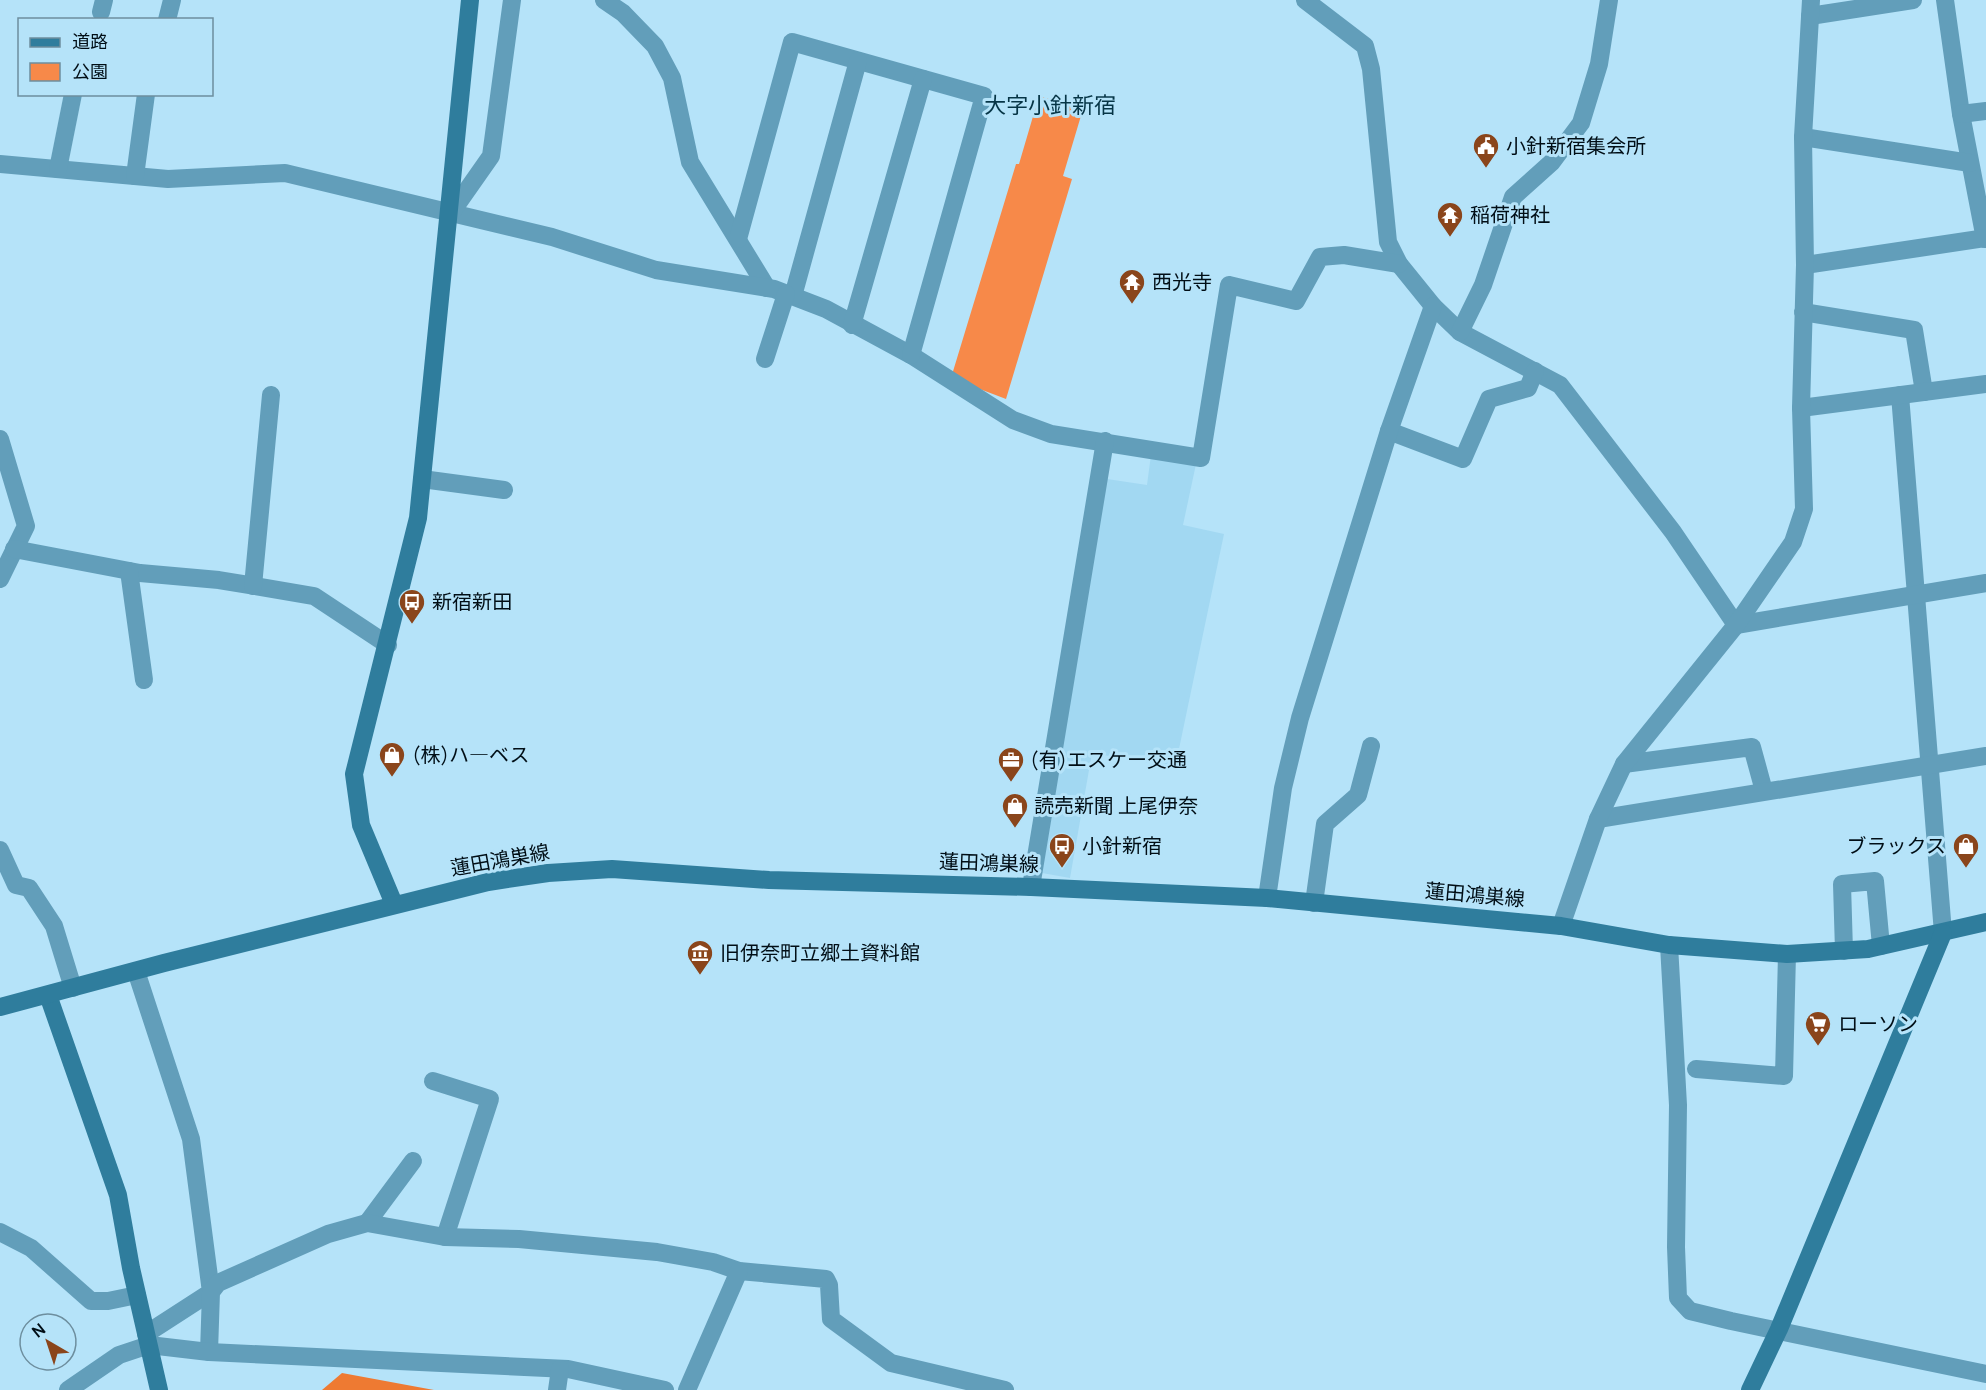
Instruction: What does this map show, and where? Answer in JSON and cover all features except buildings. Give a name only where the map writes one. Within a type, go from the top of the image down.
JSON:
[{"type":"main road","points":[[394,904],[361,825],[354,774],[418,518],[451,213],[470,0]]},
{"type":"main road","name":"蓮田鴻巣線","points":[[0,1007],[394,904],[488,882],[548,873],[612,868],[769,880],[1031,887],[1266,898],[1562,926],[1669,945],[1787,954],[1844,951],[1881,946],[1986,922]]},
{"type":"main road","points":[[1750,1390],[1779,1329],[1943,933]]},
{"type":"main road","points":[[48,995],[118,1195],[137,1295],[159,1390]]},
{"type":"street","points":[[168,18],[172,0]]},
{"type":"street","points":[[451,213],[491,156],[512,0]]},
{"type":"street","points":[[604,0],[623,13],[655,46],[672,78],[690,162],[767,288]]},
{"type":"street","points":[[1305,0],[1365,46],[1371,69],[1388,242],[1399,264],[1433,306],[1460,332],[1560,385],[1673,532],[1736,625]]},
{"type":"street","points":[[1460,332],[1483,285],[1513,197],[1552,162],[1581,123],[1599,64],[1609,0]]},
{"type":"street","points":[[1562,926],[1598,819],[1624,764],[1736,625],[1793,542],[1804,509],[1801,408],[1804,265],[1803,137],[1811,8],[1913,0]]},
{"type":"street","points":[[1804,265],[1985,238],[1961,114],[1945,0]]},
{"type":"street","points":[[738,239],[792,42],[984,96],[910,355]]},
{"type":"street","points":[[765,359],[789,295],[858,61]]},
{"type":"street","points":[[852,325],[923,79]]},
{"type":"street","points":[[58,169],[73,96]]},
{"type":"street","points":[[135,176],[146,96]]},
{"type":"street","points":[[1961,114],[1986,111]]},
{"type":"street","points":[[1803,137],[1971,163]]},
{"type":"street","points":[[0,164],[168,179],[285,173],[552,237],[656,270],[767,288],[826,309],[910,355],[1013,420],[1052,434],[1200,458],[1229,285],[1296,301],[1320,257],[1344,255],[1399,264]]},
{"type":"street","points":[[1266,898],[1283,788],[1300,718],[1389,431],[1433,306]]},
{"type":"street","points":[[1803,312],[1914,330],[1924,392]]},
{"type":"street","points":[[1389,431],[1463,459],[1489,399],[1528,388],[1535,371]]},
{"type":"street","points":[[1801,408],[1986,384]]},
{"type":"street","points":[[253,586],[271,395]]},
{"type":"street","points":[[1900,395],[1943,933]]},
{"type":"street","points":[[0,439],[26,526],[0,579]]},
{"type":"street","points":[[1031,887],[1105,441]]},
{"type":"street","points":[[422,479],[504,490]]},
{"type":"street","points":[[14,549],[129,571],[314,596],[388,645]]},
{"type":"street","points":[[129,571],[144,680]]},
{"type":"street","points":[[1736,625],[1986,583]]},
{"type":"street","points":[[1314,903],[1325,824],[1358,795],[1371,746]]},
{"type":"street","points":[[1624,764],[1752,747],[1764,791]]},
{"type":"street","points":[[1598,819],[1986,756]]},
{"type":"street","points":[[0,850],[16,885],[29,888],[54,926],[73,988]]},
{"type":"street","points":[[1844,951],[1842,884],[1875,881],[1881,946]]},
{"type":"street","points":[[1669,945],[1678,1105],[1676,1247],[1678,1298],[1690,1311],[1986,1374]]},
{"type":"street","points":[[1696,1069],[1784,1076],[1787,954]]},
{"type":"street","points":[[136,971],[191,1139],[211,1292],[208,1352]]},
{"type":"street","points":[[433,1081],[490,1099],[445,1237]]},
{"type":"street","points":[[367,1223],[413,1161]]},
{"type":"street","points":[[68,1390],[119,1355],[148,1339],[211,1292],[218,1283],[328,1234],[367,1223],[445,1237],[519,1239],[657,1251],[713,1262],[739,1271],[826,1279],[829,1285],[831,1319],[891,1362],[1005,1390]]},
{"type":"street","points":[[0,1232],[31,1248],[91,1301],[108,1301],[137,1295]]},
{"type":"street","points":[[687,1390],[739,1271]]},
{"type":"street","points":[[148,1339],[208,1352],[560,1369],[665,1390]]},
{"type":"street","points":[[557,1390],[560,1369]]},
{"type":"shaded area","points":[[1151,455],[1196,464],[1183,525],[1224,534],[1175,768],[1092,753],[1070,878],[1042,873],[1107,479],[1147,485]]},
{"type":"shaded area","points":[[342,1373],[434,1390],[322,1390]]},
{"type":"green space","points":[[1039,96],[1083,109],[1063,176],[1072,179],[1006,399],[951,378]]},
{"type":"place","name":"小針新宿集会所","points":[[1486,169]]},
{"type":"place","name":"稲荷神社","points":[[1450,238]]},
{"type":"place","name":"西光寺","points":[[1132,305]]},
{"type":"place","name":"新宿新田","points":[[412,625]]},
{"type":"place","name":"(株)ハ―ベス","points":[[392,778]]},
{"type":"place","name":"(有)エスケー交通","points":[[1011,783]]},
{"type":"place","name":"読売新聞 上尾伊奈","points":[[1015,829]]},
{"type":"place","name":"小針新宿","points":[[1062,869]]},
{"type":"place","name":"ブラックス","points":[[1966,869]]},
{"type":"place","name":"旧伊奈町立郷土資料館","points":[[700,976]]},
{"type":"place","name":"ローソン","points":[[1818,1047]]},
{"type":"district","name":"大字小針新宿","points":[[1050,105]]}]
